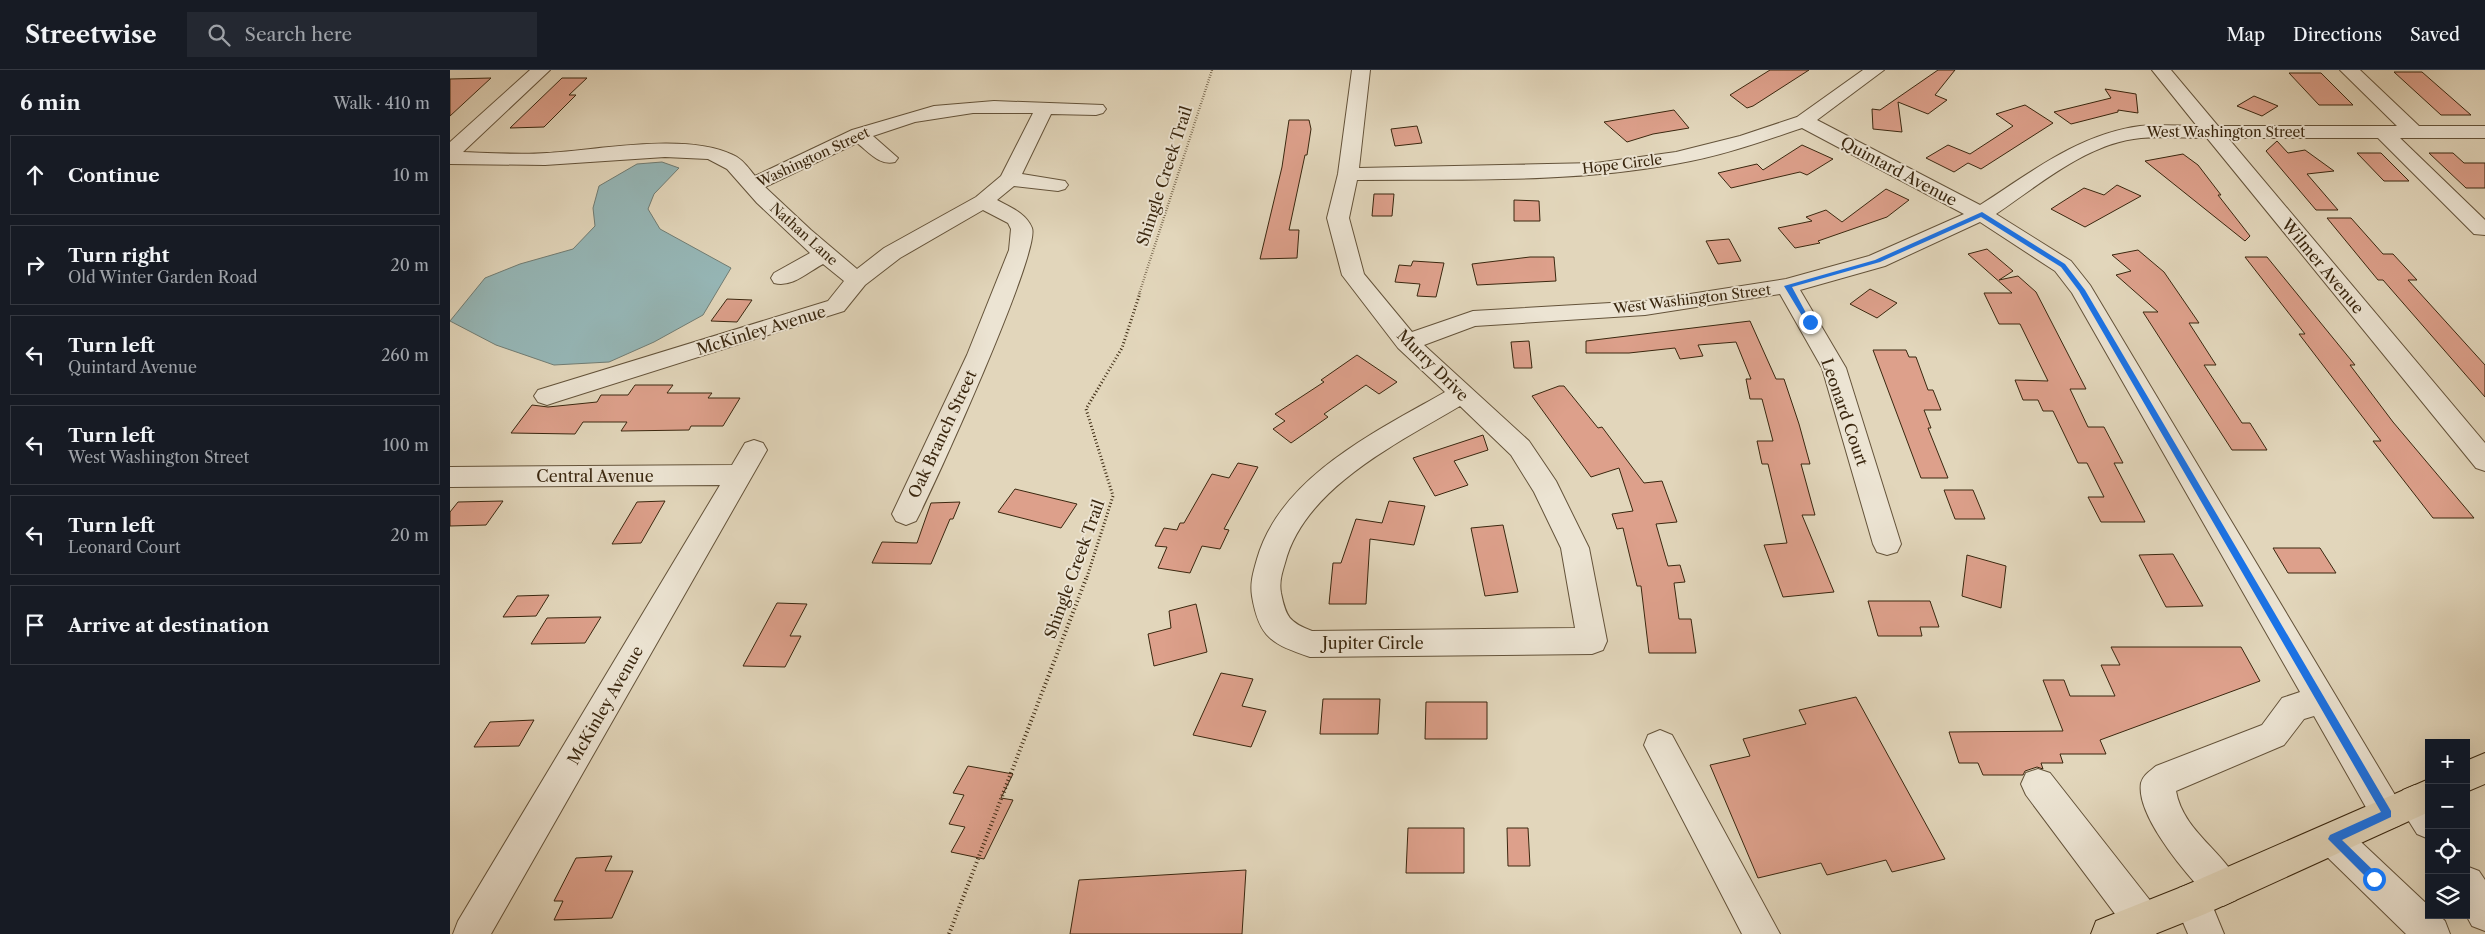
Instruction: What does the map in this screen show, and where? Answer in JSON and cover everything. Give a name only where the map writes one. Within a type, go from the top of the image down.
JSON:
[{"type":"main road","points":[[2470,775],[2485,768]]},
{"type":"main road","points":[[2108,934],[2208,894],[2333,839],[2415,808]]},
{"type":"street","points":[[450,153],[541,70]]},
{"type":"street","name":"Murry Drive","points":[[1361,70],[1348,174],[1338,218],[1353,275],[1407,342],[1520,448],[1546,488],[1575,548],[1592,642]]},
{"type":"street","name":"Hope Circle","points":[[1348,174],[1596,169],[1676,158],[1747,140],[1804,121],[1875,70]]},
{"type":"street","name":"Wilmer Avenue","points":[[2161,70],[2485,461]]},
{"type":"street","points":[[2349,70],[2414,132]]},
{"type":"street","name":"Washington Street","points":[[450,158],[542,159],[610,154],[695,152],[712,154],[726,159],[736,166],[752,186],[859,134],[934,112],[983,108],[1096,109]]},
{"type":"street","name":"McKinley Avenue","points":[[547,396],[836,306],[857,280],[892,253],[983,201],[1010,179],[1044,109]]},
{"type":"street","name":"Quintard Avenue","points":[[1804,121],[1982,214],[2063,266],[2082,290],[2321,700],[2415,808]]},
{"type":"street","name":"West Washington Street","points":[[1407,342],[1473,320],[1645,308],[1788,286],[1877,261],[1982,214],[2065,159],[2101,142],[2140,132],[2485,132]]},
{"type":"street","points":[[2383,132],[2482,229]]},
{"type":"street","points":[[859,134],[888,158]]},
{"type":"street","points":[[1010,179],[1058,185]]},
{"type":"street","name":"Nathan Lane","points":[[752,186],[824,254],[857,280]]},
{"type":"street","name":"Oak Branch Street","points":[[906,514],[979,355],[1020,250],[1022,229],[1016,219],[983,201]]},
{"type":"street","points":[[782,278],[824,254]]},
{"type":"street","name":"Leonard Court","points":[[1788,286],[1834,368],[1887,544]]},
{"type":"street","name":"Jupiter Circle","points":[[1461,394],[1360,453],[1307,498],[1276,542],[1265,584],[1271,619],[1287,634],[1310,644],[1592,642]]},
{"type":"street","name":"McKinley Avenue","points":[[471,934],[747,463]]},
{"type":"street","name":"Central Avenue","points":[[450,477],[747,463]]},
{"type":"street","points":[[2206,934],[2208,894],[2182,840],[2160,802],[2158,784],[2168,778],[2273,735],[2293,708],[2321,700]]},
{"type":"street","points":[[1660,745],[1762,934]]},
{"type":"street","points":[[2038,784],[2143,921]]},
{"type":"street","points":[[2333,839],[2432,934]]},
{"type":"street","points":[[2470,889],[2485,913]]},
{"type":"path","name":"Shingle Creek Trail","points":[[949,934],[1094,558],[1113,496],[1086,409],[1122,348],[1212,70]]},
{"type":"water","points":[[662,162],[679,168],[654,194],[648,209],[660,229],[731,268],[703,315],[654,342],[609,362],[554,365],[496,345],[450,321],[485,278],[520,264],[573,249],[595,226],[593,208],[599,186],[637,164]]},
{"type":"building","points":[[1770,70],[1809,70],[1747,108],[1730,95]]},
{"type":"building","points":[[1938,70],[1955,70],[1935,95],[1947,100],[1928,114],[1898,102],[1902,132],[1873,129],[1872,109],[1880,110]]},
{"type":"building","points":[[2394,72],[2422,72],[2471,115],[2441,115]]},
{"type":"building","points":[[2289,73],[2321,73],[2353,105],[2319,105]]},
{"type":"building","points":[[491,78],[450,116],[450,79]]},
{"type":"building","points":[[562,78],[587,78],[569,95],[576,95],[544,127],[510,128]]},
{"type":"building","points":[[2105,89],[2136,94],[2138,113],[2118,110],[2118,112],[2071,124],[2054,112],[2111,98]]},
{"type":"building","points":[[2254,96],[2278,106],[2262,116],[2237,106]]},
{"type":"building","points":[[2025,105],[2053,123],[1981,169],[1968,163],[1954,172],[1926,158],[1948,145],[1970,154],[2013,126],[1996,114]]},
{"type":"building","points":[[1674,110],[1689,128],[1653,134],[1627,142],[1604,122]]},
{"type":"building","points":[[1289,120],[1309,120],[1311,129],[1307,155],[1305,155],[1289,230],[1299,230],[1297,258],[1260,259],[1282,167]]},
{"type":"building","points":[[1417,126],[1422,143],[1395,146],[1391,129]]},
{"type":"building","points":[[2277,141],[2288,153],[2305,150],[2334,171],[2307,174],[2338,210],[2316,210],[2266,151]]},
{"type":"building","points":[[1802,145],[1833,159],[1807,175],[1800,172],[1731,188],[1718,173],[1757,164],[1763,170]]},
{"type":"building","points":[[2357,153],[2381,153],[2409,181],[2384,181]]},
{"type":"building","points":[[2429,153],[2453,153],[2464,163],[2485,163],[2485,188],[2466,188]]},
{"type":"building","points":[[2183,154],[2198,165],[2221,195],[2218,195],[2250,236],[2245,241],[2145,161]]},
{"type":"building","points":[[2117,185],[2141,196],[2085,227],[2051,209],[2084,188],[2104,195]]},
{"type":"building","points":[[1886,189],[1909,200],[1887,217],[1818,241],[1820,243],[1795,248],[1778,228],[1812,221],[1806,217],[1826,210],[1842,222]]},
{"type":"building","points":[[1374,194],[1394,194],[1392,216],[1372,216]]},
{"type":"building","points":[[1514,200],[1539,201],[1540,221],[1514,221]]},
{"type":"building","points":[[2327,218],[2351,218],[2383,254],[2393,254],[2417,280],[2408,280],[2485,365],[2485,397],[2383,280],[2378,280]]},
{"type":"building","points":[[1729,239],[1741,261],[1718,264],[1706,241]]},
{"type":"building","points":[[1987,249],[2013,271],[1999,280],[2018,276],[2036,292],[2086,389],[2070,389],[2088,427],[2104,427],[2123,463],[2114,463],[2145,522],[2101,522],[2088,497],[2104,497],[2087,463],[2078,463],[2053,411],[2043,411],[2038,400],[2023,400],[2015,380],[2048,381],[2020,324],[1999,324],[1984,293],[2012,293],[1968,254]]},
{"type":"building","points":[[2138,250],[2164,272],[2199,323],[2189,323],[2216,365],[2204,365],[2242,423],[2250,423],[2267,450],[2232,450],[2143,312],[2158,312],[2116,275],[2131,271],[2112,255]]},
{"type":"building","points":[[1530,257],[1554,257],[1556,281],[1477,285],[1472,264]]},
{"type":"building","points":[[2245,257],[2267,257],[2355,365],[2350,365],[2393,422],[2474,518],[2433,518],[2373,441],[2381,441],[2299,334],[2305,334]]},
{"type":"building","points":[[1413,261],[1444,263],[1436,297],[1417,296],[1420,284],[1395,282],[1399,265],[1411,266]]},
{"type":"building","points":[[1870,289],[1897,303],[1877,318],[1850,304]]},
{"type":"building","points":[[727,299],[752,300],[737,322],[711,321]]},
{"type":"building","points":[[1750,321],[1776,379],[1784,379],[1799,424],[1810,464],[1801,464],[1815,515],[1802,515],[1834,592],[1783,597],[1764,545],[1787,543],[1768,464],[1762,464],[1757,441],[1773,441],[1762,399],[1750,399],[1746,379],[1751,379],[1736,342],[1698,345],[1703,356],[1680,359],[1675,348],[1629,353],[1586,353],[1586,341]]},
{"type":"building","points":[[1529,341],[1532,368],[1514,368],[1511,342]]},
{"type":"building","points":[[1873,350],[1906,350],[1909,357],[1916,357],[1928,390],[1933,390],[1941,410],[1924,410],[1931,428],[1928,428],[1948,478],[1921,478]]},
{"type":"building","points":[[1357,355],[1397,382],[1379,394],[1366,385],[1324,414],[1328,417],[1291,443],[1273,429],[1285,421],[1275,414],[1324,382],[1321,380]]},
{"type":"building","points":[[635,385],[673,385],[667,393],[712,393],[708,398],[740,398],[723,426],[691,426],[689,430],[621,431],[627,422],[583,422],[575,434],[511,433],[532,405],[548,407],[597,402],[601,395],[628,395]]},
{"type":"building","points":[[1564,386],[1598,428],[1602,427],[1644,483],[1662,481],[1677,522],[1656,524],[1668,566],[1680,565],[1685,582],[1674,583],[1679,619],[1691,619],[1696,653],[1649,653],[1641,586],[1637,586],[1623,528],[1617,529],[1612,514],[1633,511],[1619,468],[1591,477],[1532,396]]},
{"type":"building","points":[[1483,435],[1488,450],[1454,461],[1468,485],[1435,496],[1413,458]]},
{"type":"building","points":[[1238,463],[1258,467],[1224,529],[1229,530],[1220,549],[1202,546],[1190,573],[1158,568],[1167,547],[1155,546],[1164,528],[1177,530],[1180,523],[1184,523],[1212,474],[1229,478]]},
{"type":"building","points":[[1015,489],[1077,504],[1061,528],[998,512]]},
{"type":"building","points":[[1944,490],[1973,490],[1985,519],[1955,519]]},
{"type":"building","points":[[503,501],[486,525],[450,526],[450,512],[458,502]]},
{"type":"building","points":[[665,501],[641,543],[612,544],[637,502]]},
{"type":"building","points":[[1389,501],[1425,506],[1414,545],[1370,539],[1366,604],[1329,604],[1333,563],[1341,563],[1356,519],[1382,523]]},
{"type":"building","points":[[960,502],[953,519],[950,519],[931,564],[872,563],[882,542],[917,543],[931,503]]},
{"type":"building","points":[[1503,525],[1518,592],[1485,596],[1471,528]]},
{"type":"building","points":[[2273,548],[2320,548],[2336,573],[2288,573]]},
{"type":"building","points":[[2173,554],[2203,606],[2166,607],[2139,555]]},
{"type":"building","points":[[1967,555],[2006,566],[2001,608],[1962,596]]},
{"type":"building","points":[[549,595],[536,616],[503,617],[517,596]]},
{"type":"building","points":[[1868,601],[1930,601],[1939,627],[1920,627],[1922,636],[1878,636]]},
{"type":"building","points":[[777,603],[807,604],[790,636],[801,636],[785,667],[743,666]]},
{"type":"building","points":[[1196,604],[1207,652],[1154,666],[1148,634],[1171,628],[1169,611]]},
{"type":"building","points":[[601,617],[585,643],[531,644],[547,618]]},
{"type":"building","points":[[2111,647],[2241,647],[2260,681],[2100,740],[2106,754],[2060,754],[2063,763],[2041,763],[2043,769],[2037,767],[2025,771],[2023,775],[1983,775],[1978,763],[1959,763],[1949,732],[2063,731],[2043,680],[2064,680],[2070,696],[2115,696],[2101,665],[2120,665]]},
{"type":"building","points":[[1221,673],[1253,679],[1242,706],[1266,711],[1251,747],[1193,735]]},
{"type":"building","points":[[1856,697],[1945,859],[1892,872],[1886,860],[1827,875],[1821,863],[1758,878],[1710,765],[1750,756],[1743,739],[1806,724],[1799,710]]},
{"type":"building","points":[[1323,699],[1380,699],[1378,734],[1320,734]]},
{"type":"building","points":[[1426,702],[1487,702],[1487,739],[1425,739]]},
{"type":"building","points":[[534,720],[519,746],[474,747],[490,722]]},
{"type":"building","points":[[968,766],[1013,774],[1001,798],[1013,800],[984,859],[951,852],[965,827],[949,824],[964,795],[953,793]]},
{"type":"building","points":[[1408,828],[1464,828],[1464,873],[1406,873]]},
{"type":"building","points":[[1507,828],[1528,828],[1530,866],[1508,866]]},
{"type":"building","points":[[612,856],[605,871],[633,871],[612,918],[554,920],[563,901],[554,901],[576,858]]},
{"type":"building","points":[[1246,870],[1242,934],[1070,934],[1079,880]]},
{"type":"route","points":[[1810,322],[1788,286],[1877,261],[1982,214],[2063,266],[2082,290],[2388,814],[2333,839],[2374,879]]}]
